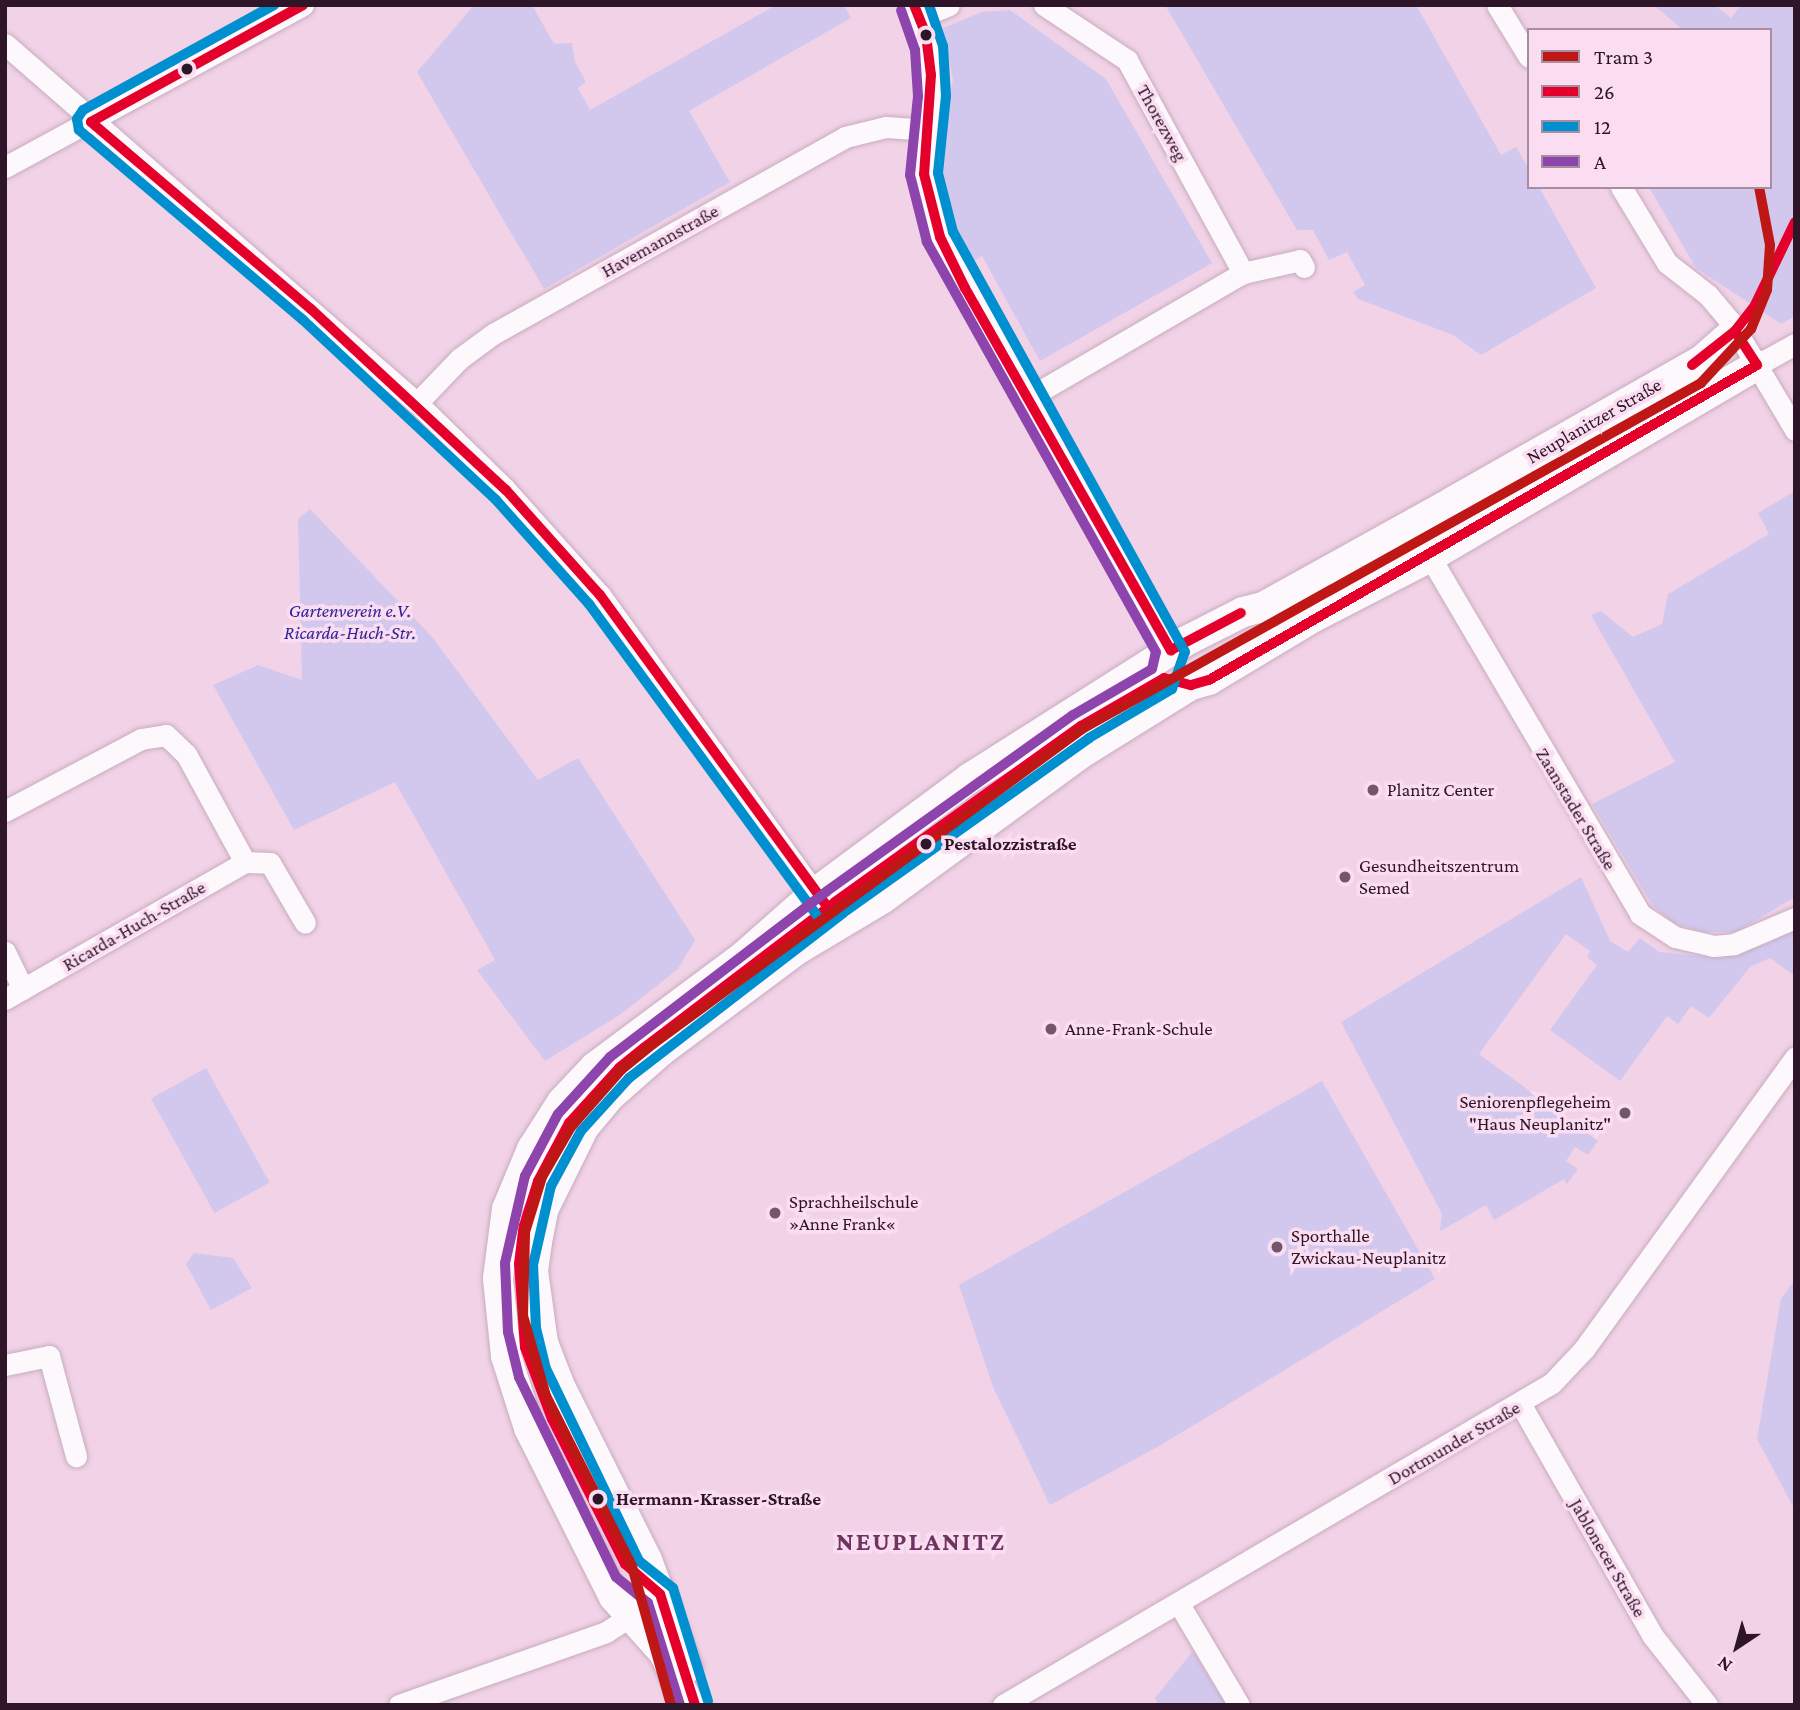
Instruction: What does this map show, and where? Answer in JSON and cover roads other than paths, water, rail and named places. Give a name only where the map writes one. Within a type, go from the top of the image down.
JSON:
[{"type":"street","points":[[949,5],[917,11],[931,75],[925,130],[924,174],[940,237],[1191,685]]},
{"type":"street","name":"Thorezweg","points":[[1044,5],[1127,60],[1243,273]]},
{"type":"street","points":[[1497,5],[1527,54]]},
{"type":"street","points":[[5,167],[301,6]]},
{"type":"street","points":[[5,44],[91,122],[417,403],[506,491],[600,595],[815,893],[839,921]]},
{"type":"street","name":"Havemannstraße","points":[[417,403],[459,359],[493,334],[845,137],[886,127],[925,130]]},
{"type":"street","points":[[1622,189],[1667,263],[1708,295],[1735,331],[1795,430]]},
{"type":"street","points":[[1028,398],[1243,273],[1300,260],[1304,267]]},
{"type":"street","name":"Neuplanitzer Straße","points":[[688,1705],[664,1653],[614,1597],[517,1399],[506,1356],[498,1278],[507,1209],[532,1149],[577,1084],[745,955],[815,893],[970,778],[1171,650],[1243,612],[1263,607],[1702,360],[1735,331]]},
{"type":"street","name":"Neuplanitzer Straße","points":[[695,1705],[666,1606],[549,1360],[533,1271],[543,1210],[578,1134],[610,1096],[661,1051],[839,921],[862,912],[1080,754],[1191,685],[1209,680],[1314,617],[1430,557],[1795,344]]},
{"type":"street","points":[[1410,525],[1430,557]]},
{"type":"street","name":"Zaanstader Straße","points":[[1430,557],[1640,914],[1675,937],[1713,946],[1734,944],[1795,918]]},
{"type":"street","points":[[5,811],[141,739],[166,735],[186,754],[245,862],[270,863],[305,923]]},
{"type":"street","name":"Ricarda-Huch-Straße","points":[[5,952],[14,994],[245,862]]},
{"type":"street","name":"Dortmunder Straße","points":[[1003,1705],[1521,1405],[1552,1384],[1584,1349],[1795,1057]]},
{"type":"street","points":[[5,1366],[49,1356],[76,1456]]},
{"type":"street","name":"Jablonecer Straße","points":[[1521,1405],[1652,1635],[1707,1705]]},
{"type":"street","points":[[1179,1604],[1239,1705]]},
{"type":"street","points":[[399,1705],[606,1632],[631,1615],[666,1606]]},
{"type":"tram line","name":"3","points":[[671,1705],[632,1566],[546,1396],[523,1316],[525,1232],[542,1177],[571,1127],[622,1069],[653,1044],[1082,729],[1701,383],[1751,329],[1767,290],[1770,245],[1759,189]]},
{"type":"place","name":"Planitz Center","points":[[1373,790]]},
{"type":"place","name":"Pestalozzistraße","points":[[926,844]]},
{"type":"place","name":"Gesundheitszentrum Semed","points":[[1345,877]]},
{"type":"place","name":"Anne-Frank-Schule","points":[[1051,1029]]},
{"type":"place","name":"Seniorenpflegeheim \"Haus Neuplanitz\"","points":[[1625,1113]]},
{"type":"place","name":"Sprachheilschule »Anne Frank«","points":[[775,1213]]},
{"type":"place","name":"Sporthalle Zwickau-Neuplanitz","points":[[1277,1247]]},
{"type":"place","name":"Hermann-Krasser-Straße","points":[[598,1499]]},
{"type":"district","name":"NEUPLANITZ","points":[[921,1542]]},
{"type":"park label","name":"Gartenverein e.V. Ricarda-Huch-Str.","points":[[350,622]]}]
